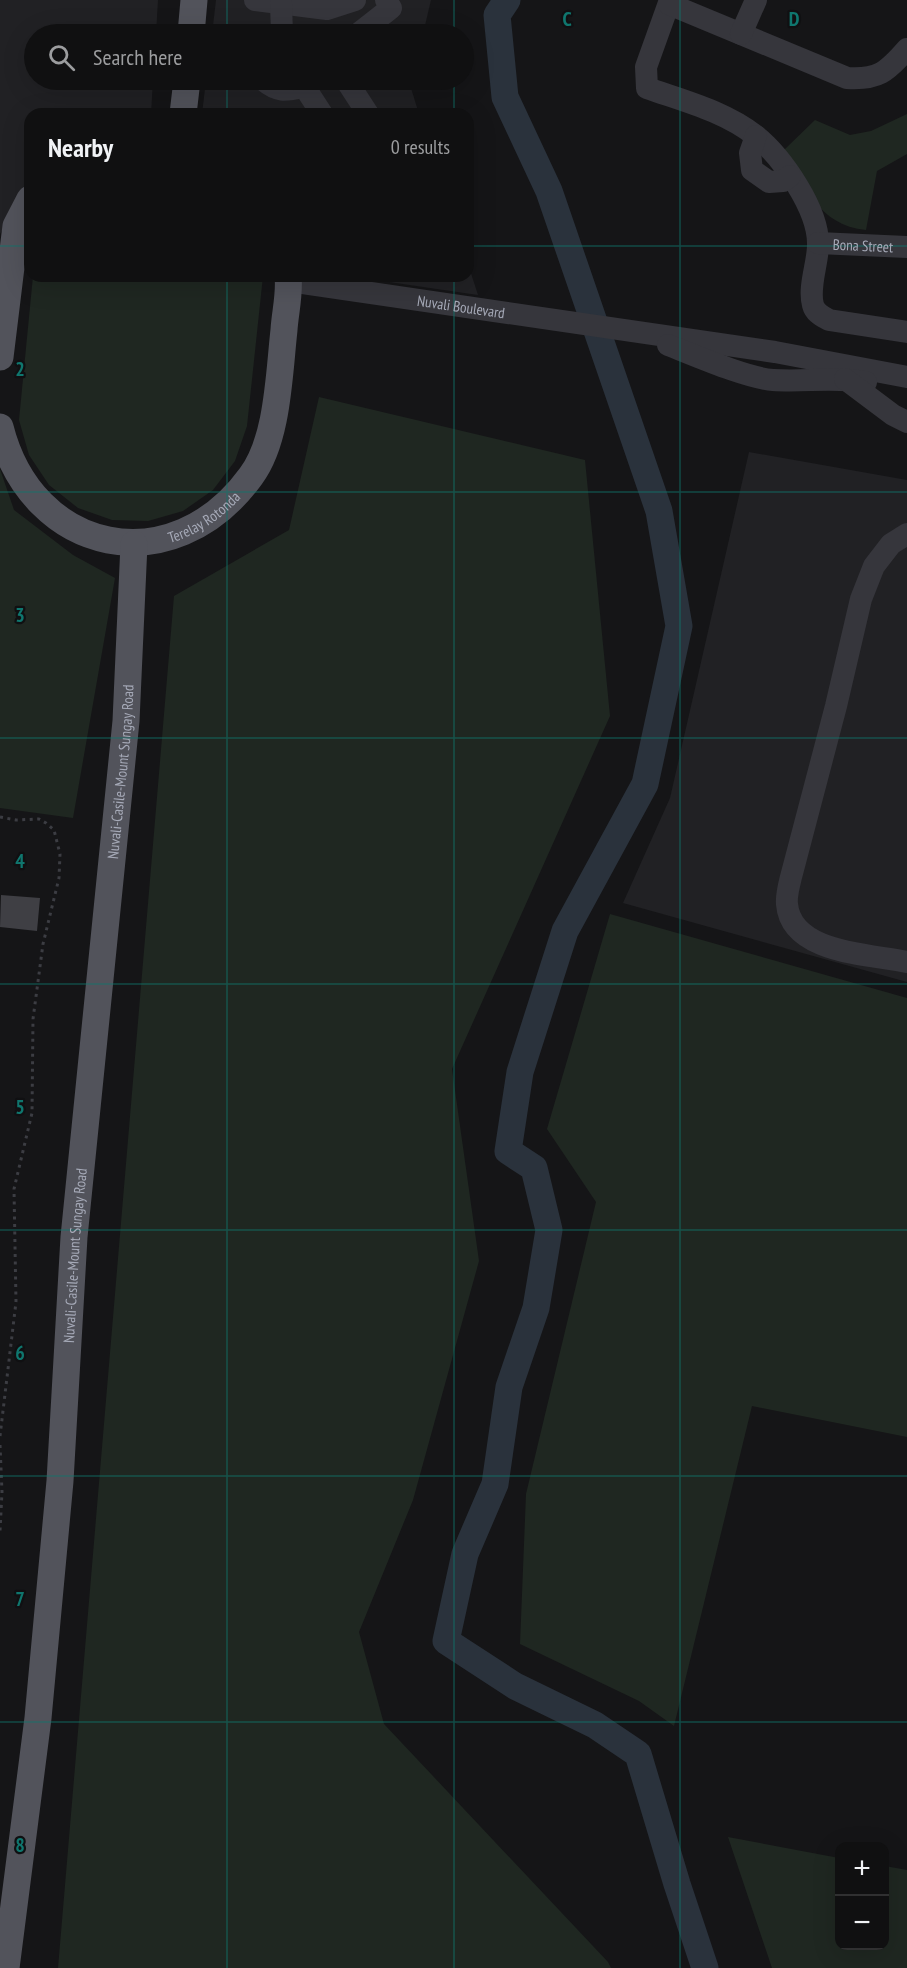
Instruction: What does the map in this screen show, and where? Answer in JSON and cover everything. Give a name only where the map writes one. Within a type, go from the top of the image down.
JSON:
[{"type":"main road","points":[[192,24],[194,0]]},
{"type":"main road","points":[[184,108],[186,90]]},
{"type":"main road","points":[[0,357],[16,226],[24,211]]},
{"type":"main road","name":"Terelay Rotonda","points":[[0,427],[6,452],[32,496],[57,516],[82,530],[109,540],[134,544],[169,538],[195,528],[222,510],[253,474],[269,436],[278,385],[289,282]]},
{"type":"main road","name":"Nuvali-Casile-Mount Sungay Road","points":[[6,1968],[38,1718],[59,1492],[74,1237],[127,701],[134,544]]},
{"type":"street","points":[[255,0],[327,9],[355,0]]},
{"type":"street","points":[[371,24],[391,8],[386,0]]},
{"type":"street","points":[[741,34],[756,0]]},
{"type":"street","points":[[907,49],[890,69],[868,80],[847,78],[670,2],[646,67],[647,88],[721,114],[756,136],[790,176],[812,216],[818,243],[813,305],[819,315],[829,320],[907,332]]},
{"type":"street","points":[[281,3],[281,24]]},
{"type":"street","points":[[307,90],[318,108]]},
{"type":"street","points":[[352,90],[364,108]]},
{"type":"street","name":"Bona Street","points":[[818,243],[907,247]]},
{"type":"street","name":"Nuvali Boulevard","points":[[308,282],[775,351],[907,377]]},
{"type":"street","name":"Nuvali Boulevard","points":[[623,330],[706,360],[771,380],[843,378],[907,388]]},
{"type":"street","points":[[843,378],[893,415],[907,422]]},
{"type":"street","points":[[907,534],[891,544],[874,566],[861,599],[786,904],[790,917],[798,928],[815,942],[839,950],[907,962]]},
{"type":"path","points":[[0,817],[15,820],[39,819],[46,823],[54,830],[60,854],[59,878],[42,944],[33,1019],[32,1113],[14,1189],[16,1302],[0,1436]]},
{"type":"path","points":[[0,1445],[2,1492],[0,1531]]},
{"type":"shaded area","points":[[0,0],[158,0],[157,24],[24,24],[24,90],[152,90],[151,108],[24,108],[24,191],[0,234]]},
{"type":"shaded area","points":[[216,0],[431,0],[425,24],[213,24]]},
{"type":"shaded area","points":[[205,90],[412,90],[417,108],[203,108]]},
{"type":"shaded area","points":[[907,114],[907,154],[877,171],[866,230],[836,221],[815,202],[784,150],[815,120],[850,135],[871,131]]},
{"type":"shaded area","points":[[32,282],[262,282],[247,426],[235,461],[213,490],[183,511],[148,521],[112,520],[78,508],[49,485],[29,455],[19,420]]},
{"type":"shaded area","points":[[389,282],[474,282],[478,295]]},
{"type":"shaded area","points":[[319,397],[585,460],[610,716],[452,1069],[479,1261],[413,1500],[359,1632],[384,1724],[608,1962],[611,1968],[58,1968],[174,596],[289,530]]},
{"type":"shaded area","points":[[749,452],[907,480],[907,982],[623,903],[670,798]]},
{"type":"shaded area","points":[[0,469],[14,510],[73,555],[115,578],[73,818],[0,808]]},
{"type":"shaded area","points":[[610,914],[907,998],[907,1437],[752,1406],[674,1726],[639,1701],[520,1644],[526,1494],[596,1202],[547,1129]]},
{"type":"shaded area","points":[[728,1837],[835,1857],[835,1950],[889,1950],[889,1867],[907,1870],[907,1968],[772,1968]]},
{"type":"building","points":[[1,895],[40,898],[37,931],[0,927]]},
{"type":"waterway","points":[[507,0],[497,15],[505,97],[549,191],[659,511],[679,626],[645,784],[565,931],[520,1072],[508,1151],[534,1168],[549,1230],[536,1308],[509,1387],[495,1484],[465,1554],[446,1641],[515,1686],[595,1725],[638,1754],[705,1968]]}]
